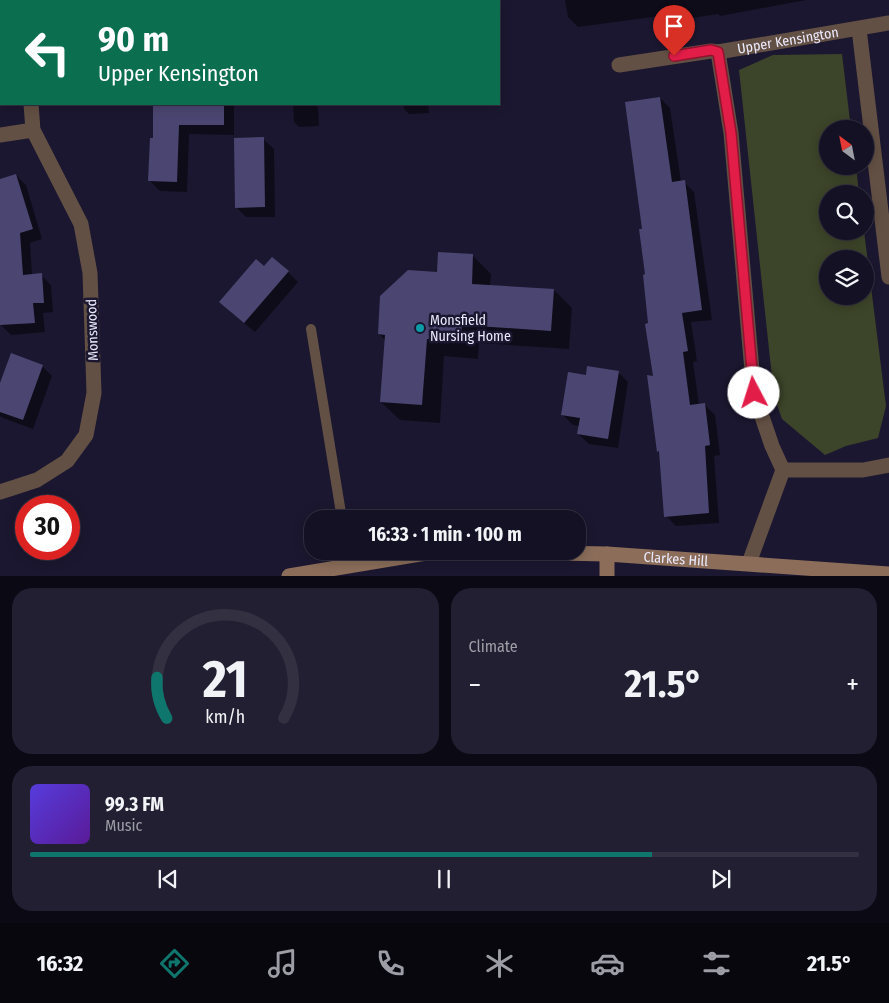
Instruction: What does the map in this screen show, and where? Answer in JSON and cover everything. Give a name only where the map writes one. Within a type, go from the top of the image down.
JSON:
[{"type":"street","name":"Upper Kensington","points":[[619,65],[711,50],[718,52],[781,40],[859,29],[889,22]]},
{"type":"street","name":"Upper Kensington","points":[[859,29],[889,277]]},
{"type":"street","points":[[718,52],[731,133],[754,393],[772,446],[784,470],[749,563]]},
{"type":"street","name":"Monswood","points":[[0,492],[37,480],[67,461],[86,435],[94,393],[90,273],[81,224],[33,130],[31,105]]},
{"type":"street","points":[[0,135],[33,130]]},
{"type":"street","points":[[784,470],[863,470],[889,466]]},
{"type":"street","name":"Clarkes Hill","points":[[586,554],[749,563],[889,574]]},
{"type":"street","points":[[607,554],[607,576]]},
{"type":"street","points":[[289,576],[342,560]]},
{"type":"lane","points":[[311,329],[341,510]]},
{"type":"green space","points":[[842,54],[850,120],[819,120],[819,175],[857,175],[858,185],[819,185],[819,240],[865,240],[866,250],[819,250],[819,305],[873,305],[886,406],[878,438],[846,446],[825,455],[782,419],[774,396],[739,70],[773,55]]},
{"type":"building","points":[[660,97],[672,182],[685,180],[702,310],[682,313],[688,351],[683,352],[690,405],[705,403],[710,445],[705,446],[709,513],[664,517],[659,451],[657,452],[647,375],[653,376],[645,324],[648,323],[643,275],[645,274],[639,229],[642,229],[625,102]]},
{"type":"building","points":[[153,105],[224,105],[224,125],[179,125],[177,182],[148,181],[150,138],[153,138]]},
{"type":"building","points":[[264,137],[265,207],[235,208],[234,138]]},
{"type":"building","points":[[16,174],[33,229],[20,233],[23,275],[42,273],[44,303],[33,303],[35,323],[0,325],[0,179]]},
{"type":"building","name":"Monsfield Nursing Home","points":[[438,252],[473,254],[472,284],[554,289],[551,331],[462,325],[460,341],[427,339],[422,405],[380,402],[385,335],[378,334],[380,296],[408,270],[437,272]]},
{"type":"building","points":[[272,257],[289,271],[244,323],[219,302],[256,259],[264,266]]},
{"type":"building","points":[[11,353],[43,365],[23,420],[0,412],[0,383]]},
{"type":"building","points":[[587,366],[619,371],[608,439],[577,434],[580,418],[561,415],[568,372],[586,375]]},
{"type":"place","name":"Monsfield Nursing Home","points":[[420,328]]},
{"type":"route","points":[[674,56],[711,50],[718,52],[731,133],[754,393]]}]
